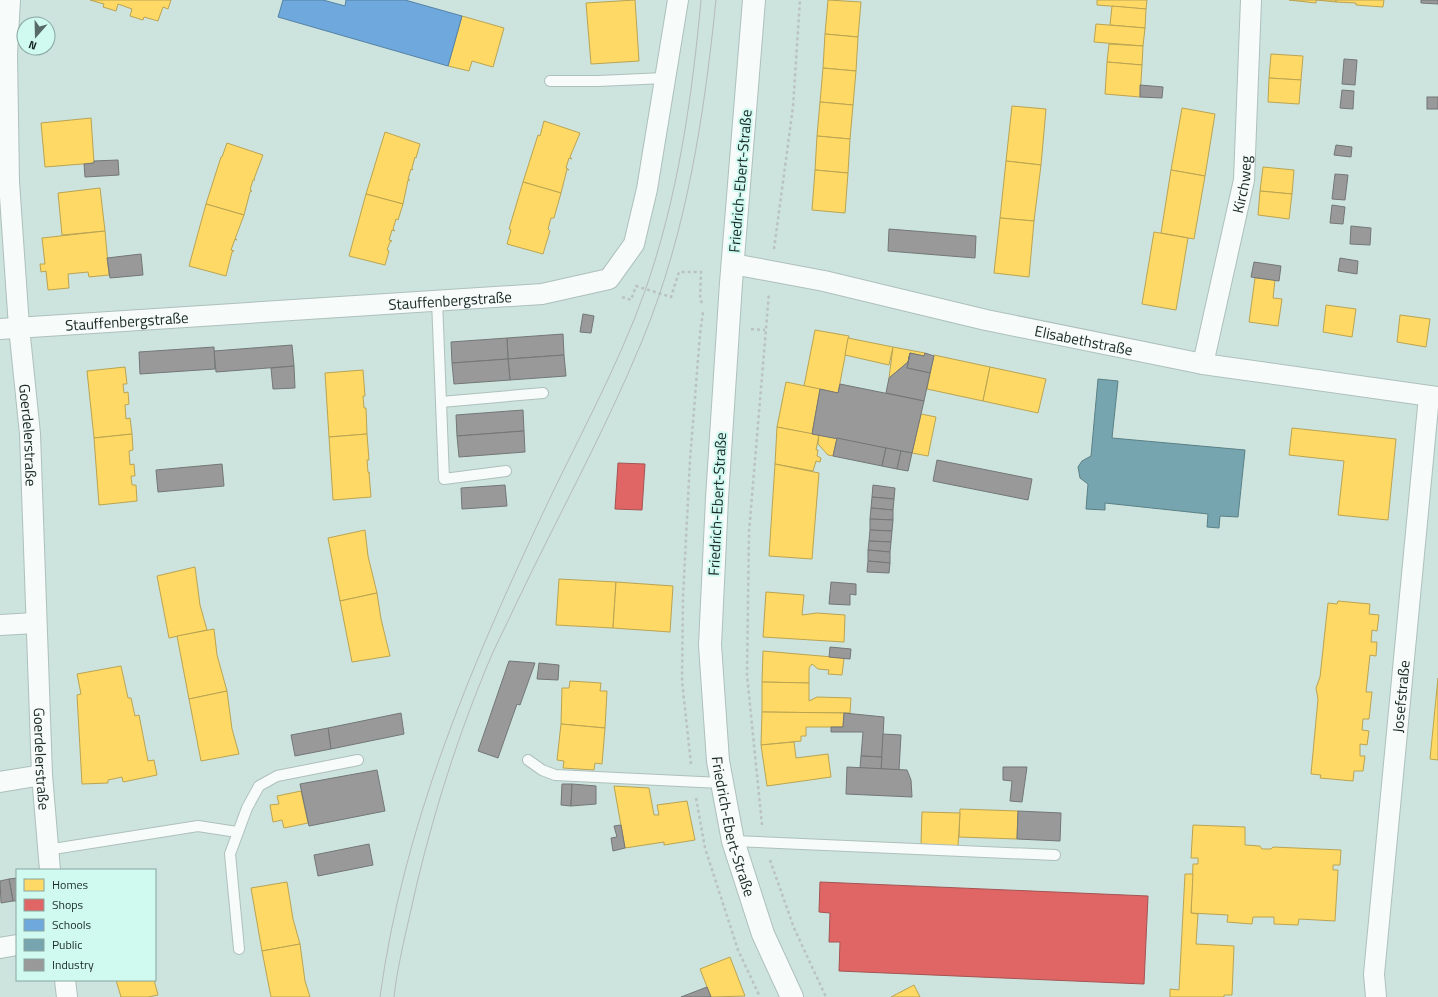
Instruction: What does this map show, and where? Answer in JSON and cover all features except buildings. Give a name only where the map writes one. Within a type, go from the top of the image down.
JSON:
[{"type":"main road","name":"Friedrich-Ebert-Straße","points":[[754,0],[733,264],[717,498],[710,645],[721,783],[733,841],[763,934],[792,997]]},
{"type":"street","name":"Goerdelerstraße","points":[[10,0],[3,54],[4,182],[10,328],[30,434],[35,623],[42,775],[47,850],[50,869]]},
{"type":"street","points":[[609,280],[634,244],[647,189],[678,0]]},
{"type":"street","name":"Kirchweg","points":[[1203,364],[1244,180],[1251,0]]},
{"type":"street","name":"Elisabethstraße","points":[[733,264],[824,281],[986,320],[1203,364],[1434,397]]},
{"type":"street","name":"Stauffenbergstraße","points":[[10,328],[193,318],[437,300],[542,294],[609,280]]},
{"type":"street","name":"Josefstraße","points":[[1376,997],[1375,966],[1434,397]]},
{"type":"street","points":[[0,625],[35,623]]},
{"type":"street","points":[[0,782],[42,775]]},
{"type":"street","points":[[0,948],[16,945]]},
{"type":"street","points":[[65,981],[67,997]]},
{"type":"lane","points":[[550,81],[598,82],[665,78]]},
{"type":"lane","points":[[437,300],[444,479],[506,471]]},
{"type":"lane","points":[[441,402],[543,393]]},
{"type":"lane","points":[[239,949],[230,854],[247,808],[259,786],[277,776],[358,760]]},
{"type":"lane","points":[[528,760],[542,770],[555,775],[721,783]]},
{"type":"lane","points":[[47,850],[198,826],[237,832]]},
{"type":"lane","points":[[733,841],[1055,855]]},
{"type":"path","points":[[800,0],[793,107],[771,271],[750,532],[747,676],[764,842],[794,928],[826,997]]},
{"type":"path","points":[[609,280],[621,296],[631,300],[636,286],[670,297],[679,272],[701,272],[700,300],[704,305]]},
{"type":"tram line","points":[[380,997],[391,934],[405,872],[422,811],[464,692],[514,575],[622,349],[657,256],[675,183],[682,147],[693,74],[701,0]]},
{"type":"tram line","points":[[394,997],[401,955],[433,821],[473,700],[496,645],[613,408],[658,300],[682,216],[691,173],[706,87],[716,0]]}]
